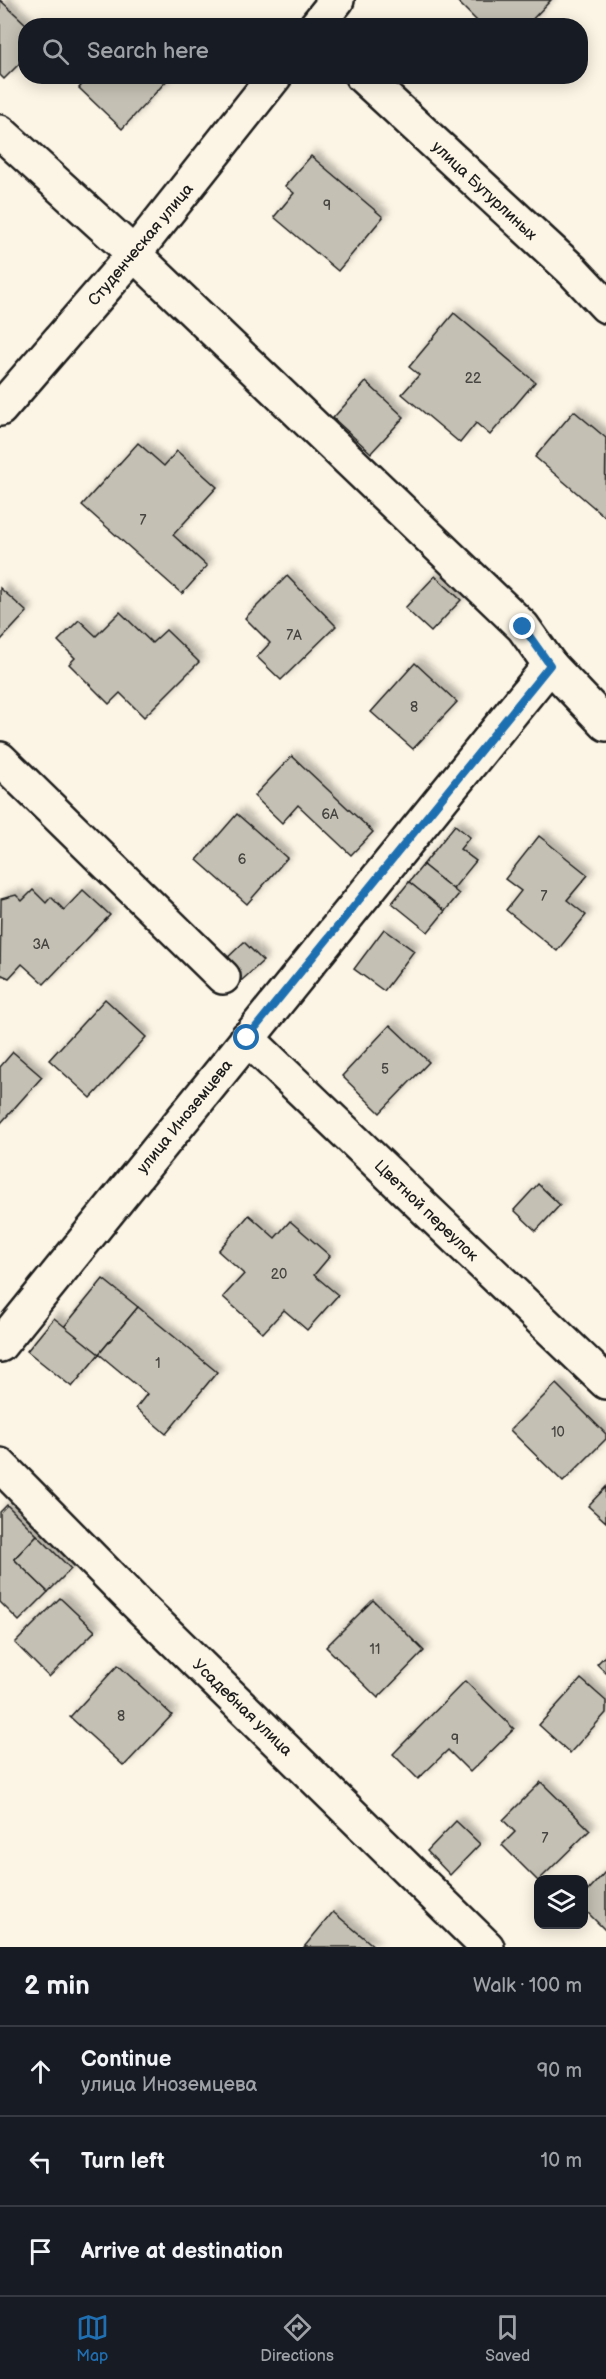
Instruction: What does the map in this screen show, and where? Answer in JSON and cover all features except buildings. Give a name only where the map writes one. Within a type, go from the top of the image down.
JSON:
[{"type":"street","name":"Студенческая улица","points":[[0,409],[134,254],[269,84]]},
{"type":"street","name":"улица Бутурлиных","points":[[371,84],[564,263],[606,306]]},
{"type":"street","points":[[0,132],[134,254],[523,627],[550,665],[606,724]]},
{"type":"street","name":"улица Иноземцева","points":[[0,1345],[550,665]]},
{"type":"street","points":[[0,759],[223,977]]},
{"type":"street","name":"Цветной переулок","points":[[247,1038],[606,1382]]},
{"type":"street","name":"Усадебная улица","points":[[0,1465],[134,1601],[488,1947]]},
{"type":"route","points":[[247,1038],[550,665],[523,627]]}]
